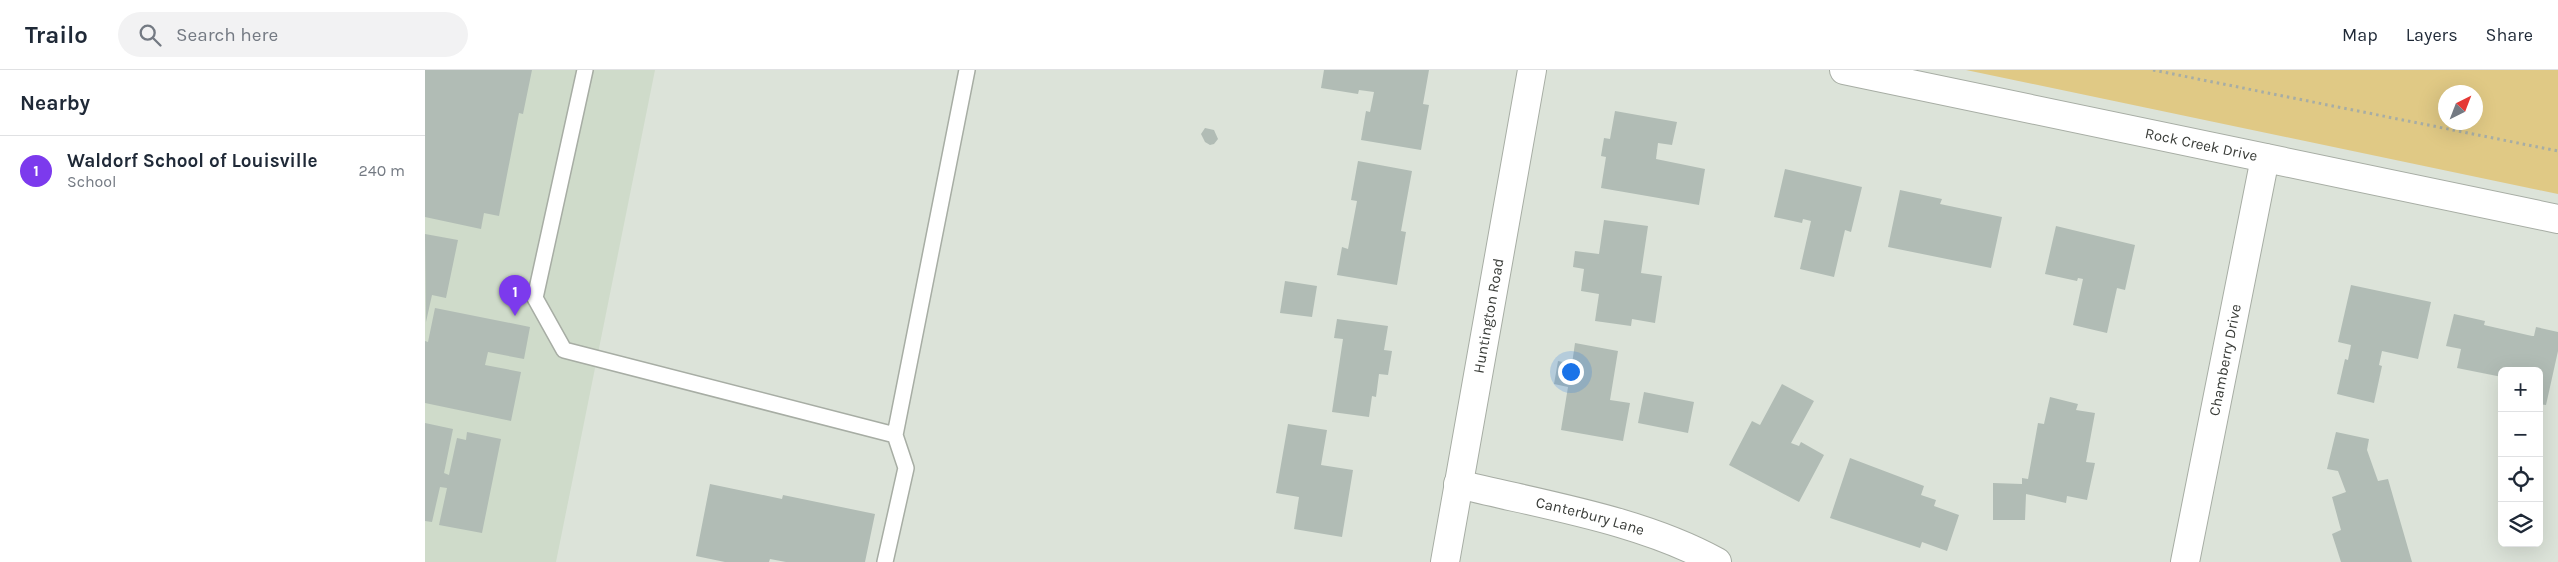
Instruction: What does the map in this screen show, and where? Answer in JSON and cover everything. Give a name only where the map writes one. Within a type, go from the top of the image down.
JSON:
[{"type":"street","name":"Huntington Road","points":[[1445,562],[1532,70]]},
{"type":"street","name":"Rock Creek Drive","points":[[1844,70],[2558,219]]},
{"type":"street","name":"Chamberry Drive","points":[[2185,562],[2265,158]]},
{"type":"street","name":"Canterbury Lane","points":[[1458,484],[1642,529],[1694,549],[1717,562]]},
{"type":"lane","points":[[585,70],[535,298],[564,350],[895,435]]},
{"type":"lane","points":[[885,562],[906,468],[895,435],[967,70]]},
{"type":"path","points":[[2153,70],[2558,151]]},
{"type":"shaded area","points":[[425,70],[655,70],[556,562],[425,562]]},
{"type":"shaded area","points":[[1966,70],[2558,70],[2558,194]]},
{"type":"building","points":[[425,70],[532,70],[523,114],[519,113],[499,216],[484,213],[481,229],[425,217]]},
{"type":"building","points":[[1324,70],[1429,70],[1423,104],[1429,105],[1421,150],[1361,140],[1366,111],[1370,112],[1374,92],[1359,90],[1358,94],[1321,88]]},
{"type":"building","points":[[1615,111],[1677,122],[1672,145],[1658,143],[1656,159],[1705,169],[1699,205],[1601,188],[1606,157],[1601,156],[1604,138],[1610,139]]},
{"type":"building","points":[[1205,128],[1214,130],[1218,139],[1214,144],[1210,145],[1205,142],[1201,134]]},
{"type":"building","points":[[1358,161],[1412,171],[1401,231],[1406,232],[1397,285],[1337,275],[1342,247],[1348,249],[1357,201],[1351,200]]},
{"type":"building","points":[[1785,169],[1862,187],[1851,232],[1845,230],[1834,277],[1800,269],[1811,221],[1803,219],[1802,223],[1774,217]]},
{"type":"building","points":[[1900,190],[1942,199],[1940,204],[2002,217],[1991,268],[1888,247]]},
{"type":"building","points":[[1604,220],[1648,226],[1641,273],[1662,276],[1655,323],[1632,319],[1631,326],[1595,321],[1599,294],[1581,291],[1584,269],[1573,267],[1575,251],[1599,254]]},
{"type":"building","points":[[2056,226],[2135,245],[2125,290],[2117,288],[2107,333],[2073,325],[2083,279],[2078,278],[2077,281],[2045,274]]},
{"type":"building","points":[[425,234],[458,240],[446,298],[432,295],[426,322]]},
{"type":"building","points":[[1285,281],[1317,286],[1312,317],[1280,313]]},
{"type":"building","points":[[2351,285],[2431,302],[2418,359],[2382,351],[2379,365],[2382,366],[2374,403],[2337,394],[2345,359],[2348,360],[2351,345],[2338,342]]},
{"type":"building","points":[[435,308],[530,327],[524,359],[488,352],[485,365],[521,372],[511,421],[425,403],[425,341],[428,342]]},
{"type":"building","points":[[2454,314],[2485,321],[2484,325],[2532,336],[2534,336],[2536,327],[2558,332],[2558,351],[2546,405],[2543,405],[2543,367],[2498,367],[2498,376],[2457,368],[2461,349],[2446,346]]},
{"type":"building","points":[[1337,319],[1388,326],[1384,350],[1392,351],[1388,375],[1379,374],[1376,397],[1372,396],[1369,417],[1332,412],[1343,339],[1334,338]]},
{"type":"building","points":[[1575,343],[1618,351],[1610,400],[1630,403],[1623,441],[1561,430],[1568,387],[1554,384],[1558,361],[1572,364]]},
{"type":"building","points":[[1782,384],[1814,401],[1791,443],[1799,446],[1801,442],[1824,455],[1799,502],[1729,465],[1752,421],[1760,425]]},
{"type":"building","points":[[1644,392],[1694,402],[1688,433],[1638,423]]},
{"type":"building","points":[[2050,397],[2078,404],[2076,410],[2095,413],[2086,462],[2095,463],[2087,500],[2067,496],[2066,503],[2026,494],[2025,520],[1993,520],[1993,483],[2022,484],[2022,478],[2028,479],[2038,423],[2044,424]]},
{"type":"building","points":[[425,423],[453,429],[444,473],[449,475],[457,438],[466,440],[467,432],[501,439],[482,533],[439,525],[447,488],[440,487],[432,522],[425,521]]},
{"type":"building","points":[[1288,424],[1327,430],[1321,465],[1353,470],[1342,537],[1294,529],[1299,497],[1276,493]]},
{"type":"building","points":[[2336,432],[2369,439],[2367,450],[2378,481],[2388,479],[2412,562],[2341,562],[2332,534],[2341,530],[2332,497],[2346,492],[2338,471],[2327,469]]},
{"type":"building","points":[[1850,458],[1924,486],[1921,495],[1936,500],[1934,506],[1959,515],[1947,551],[1922,542],[1920,548],[1830,518]]},
{"type":"building","points":[[710,484],[782,499],[783,495],[875,514],[865,562],[786,562],[770,559],[769,562],[725,562],[696,556]]},
{"type":"place","name":"Waldorf School of Louisville","points":[[515,316]]}]
